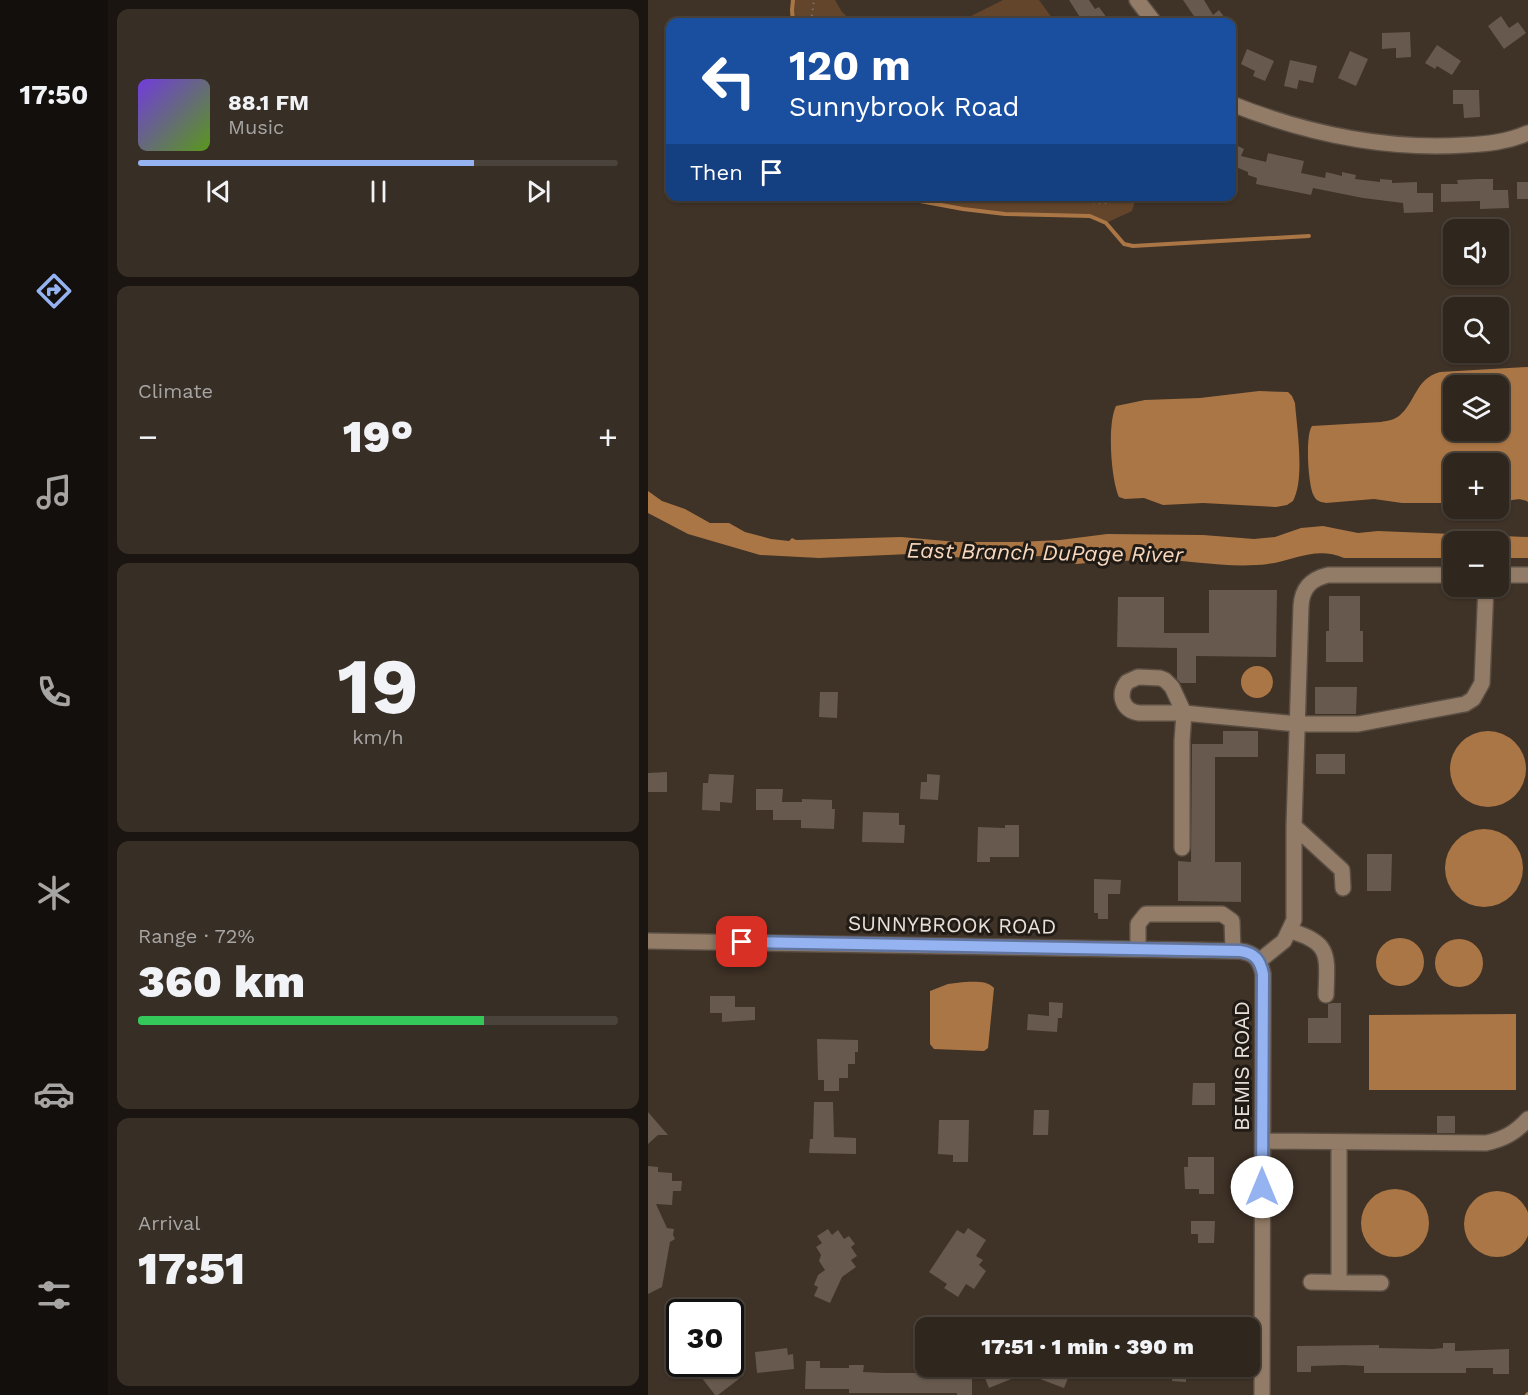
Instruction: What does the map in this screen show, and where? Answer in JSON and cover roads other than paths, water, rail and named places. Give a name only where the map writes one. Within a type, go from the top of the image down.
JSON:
[{"type":"street","points":[[1137,0],[1151,18]]},
{"type":"street","points":[[1236,105],[1311,128],[1362,140],[1400,145],[1440,147],[1490,144],[1528,133]]},
{"type":"street","points":[[1257,958],[1284,941],[1290,931],[1296,909],[1294,826],[1302,597],[1311,581],[1328,575],[1443,575]]},
{"type":"street","points":[[1509,575],[1528,576]]},
{"type":"street","points":[[1182,848],[1184,713],[1297,724],[1358,724],[1456,707],[1473,699],[1482,683],[1486,597]]},
{"type":"street","points":[[1294,826],[1342,870],[1343,888]]},
{"type":"street","points":[[1138,949],[1138,924],[1146,914],[1222,914],[1232,921],[1233,951]]},
{"type":"street","points":[[1290,931],[1307,936],[1321,946],[1327,963],[1326,995]]},
{"type":"street","name":"SUNNYBROOK ROAD","points":[[648,941],[1233,951],[1247,952],[1257,958]]},
{"type":"street","name":"BEMIS ROAD","points":[[1257,958],[1263,974],[1262,1395]]},
{"type":"street","points":[[1263,1141],[1486,1143],[1503,1139],[1518,1130],[1528,1119]]},
{"type":"street","points":[[1338,1282],[1339,1142]]},
{"type":"street","points":[[1311,1282],[1382,1282]]},
{"type":"water","points":[[1528,367],[1528,502],[1518,499],[1509,501],[1509,453],[1443,453],[1443,503],[1402,503],[1374,499],[1326,503],[1316,499],[1310,482],[1308,461],[1312,426],[1381,422],[1395,418],[1405,410],[1421,385],[1432,375],[1440,372]]},
{"type":"water","points":[[1259,391],[1288,392],[1295,403],[1299,480],[1293,501],[1276,507],[1203,503],[1163,505],[1144,498],[1119,497],[1111,451],[1113,414],[1116,406],[1145,400],[1200,398]]},
{"type":"water","name":"East Branch DuPage River","points":[[648,491],[662,501],[685,509],[710,523],[729,523],[745,532],[789,541],[792,538],[796,540],[901,537],[957,542],[1018,542],[1107,534],[1203,535],[1254,539],[1275,537],[1301,528],[1323,526],[1358,533],[1378,531],[1443,534],[1443,558],[1344,558],[1324,553],[1268,564],[1232,565],[1161,560],[1125,561],[1126,556],[1121,552],[1110,558],[1111,563],[1105,566],[1096,562],[1077,564],[1041,556],[981,559],[910,554],[819,558],[760,555],[688,534],[648,513]]},
{"type":"water","points":[[1509,536],[1528,537],[1528,558],[1509,558]]},
{"type":"water","points":[[1257,666],[1268,671],[1273,682],[1268,693],[1257,698],[1246,693],[1241,682],[1246,671]]},
{"type":"water","points":[[1481,731],[1495,731],[1509,737],[1520,748],[1526,762],[1523,784],[1515,796],[1495,807],[1481,807],[1467,801],[1456,790],[1450,776],[1450,762],[1456,748],[1467,737]]},
{"type":"water","points":[[1476,829],[1492,829],[1506,835],[1517,846],[1523,860],[1523,876],[1517,890],[1506,901],[1492,907],[1476,907],[1462,901],[1451,890],[1445,876],[1445,860],[1451,846],[1462,835]]},
{"type":"water","points":[[1395,938],[1405,938],[1417,945],[1424,957],[1424,967],[1417,979],[1405,986],[1395,986],[1380,975],[1376,967],[1376,957],[1387,942]]},
{"type":"water","points":[[1454,939],[1464,939],[1479,949],[1483,963],[1482,972],[1473,983],[1464,987],[1454,987],[1439,977],[1435,968],[1435,958],[1445,943]]},
{"type":"water","points":[[984,983],[994,988],[988,1048],[984,1051],[934,1049],[930,1044],[930,991],[948,984]]},
{"type":"water","points":[[1516,1014],[1516,1090],[1369,1090],[1369,1015]]},
{"type":"water","points":[[1395,1189],[1408,1192],[1419,1199],[1426,1210],[1429,1223],[1426,1236],[1419,1247],[1408,1254],[1395,1257],[1382,1254],[1371,1247],[1364,1236],[1361,1223],[1364,1210],[1371,1199],[1382,1192]]},
{"type":"water","points":[[1504,1191],[1510,1193],[1521,1200],[1528,1211],[1528,1237],[1521,1248],[1510,1255],[1490,1257],[1484,1255],[1473,1248],[1466,1237],[1464,1217],[1466,1211],[1473,1200],[1484,1193]]},
{"type":"waterway","points":[[793,0],[793,18]]},
{"type":"waterway","points":[[920,201],[1005,214],[1090,216],[1106,223],[1124,244],[1133,246],[1309,236]]}]
